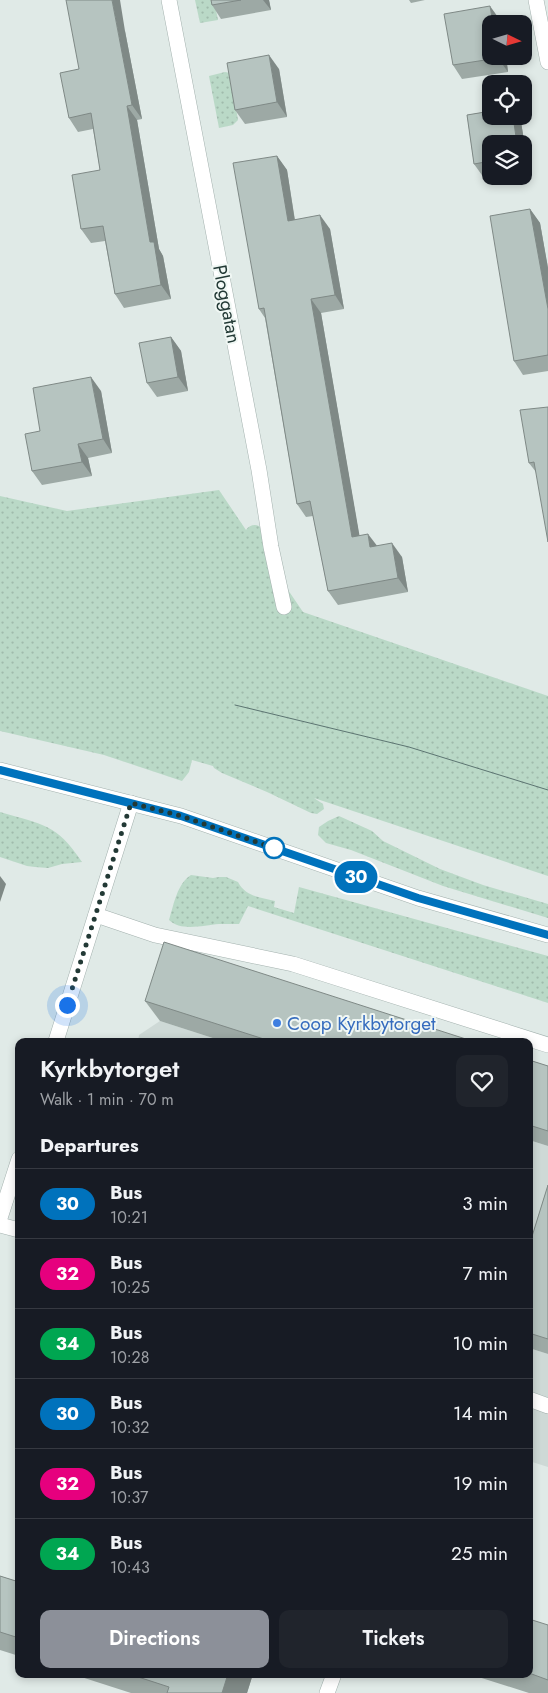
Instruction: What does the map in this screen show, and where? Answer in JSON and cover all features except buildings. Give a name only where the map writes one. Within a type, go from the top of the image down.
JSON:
[{"type":"street","name":"Ploggatan","points":[[169,0],[259,470],[271,547],[284,607]]},
{"type":"street","points":[[536,0],[548,62]]},
{"type":"street","points":[[0,770],[181,816],[418,898],[548,935]]},
{"type":"street","points":[[57,1038],[131,803]]},
{"type":"street","points":[[96,915],[155,935],[292,964],[526,1038]]},
{"type":"street","points":[[533,1040],[548,1045]]},
{"type":"street","points":[[0,1218],[15,1171]]},
{"type":"street","points":[[0,1226],[15,1229]]},
{"type":"street","points":[[533,1400],[548,1406]]},
{"type":"street","points":[[328,1693],[333,1678]]},
{"type":"shaded area","points":[[160,1021],[213,1038],[138,1038],[139,1035]]},
{"type":"shaded area","points":[[533,1141],[548,1146],[548,1250],[533,1298]]},
{"type":"shaded area","points":[[533,1349],[548,1354],[548,1467],[533,1462]]},
{"type":"green space","points":[[195,0],[214,0],[218,20],[200,23]]},
{"type":"green space","points":[[225,72],[230,73],[238,120],[233,125],[219,128],[209,76]]},
{"type":"green space","points":[[219,490],[246,530],[254,525],[262,529],[269,562],[303,612],[548,696],[548,876],[314,798],[323,804],[324,809],[317,814],[311,813],[222,773],[213,766],[192,760],[189,772],[182,781],[104,755],[0,731],[0,496],[67,511]]},
{"type":"green space","points":[[0,812],[38,823],[56,832],[73,849],[82,862],[62,864],[48,868],[27,866],[0,857]]},
{"type":"green space","points":[[339,816],[372,831],[383,841],[440,869],[483,885],[548,904],[548,918],[443,886],[351,850],[326,843],[318,835],[319,827]]},
{"type":"green space","points":[[191,875],[213,878],[226,877],[238,882],[249,894],[275,901],[274,907],[294,913],[299,887],[548,956],[548,1003],[248,906],[239,924],[186,927],[174,924],[169,920],[174,901],[182,884]]},
{"type":"tram line","points":[[235,705],[409,747],[548,790]]},
{"type":"bus line","name":"30","points":[[0,770],[181,816],[418,898],[548,935]]},
{"type":"place","name":"Coop Kyrkbytorget","points":[[277,1023]]},
{"type":"route","points":[[67,1005],[131,803],[181,816],[274,848]]}]
